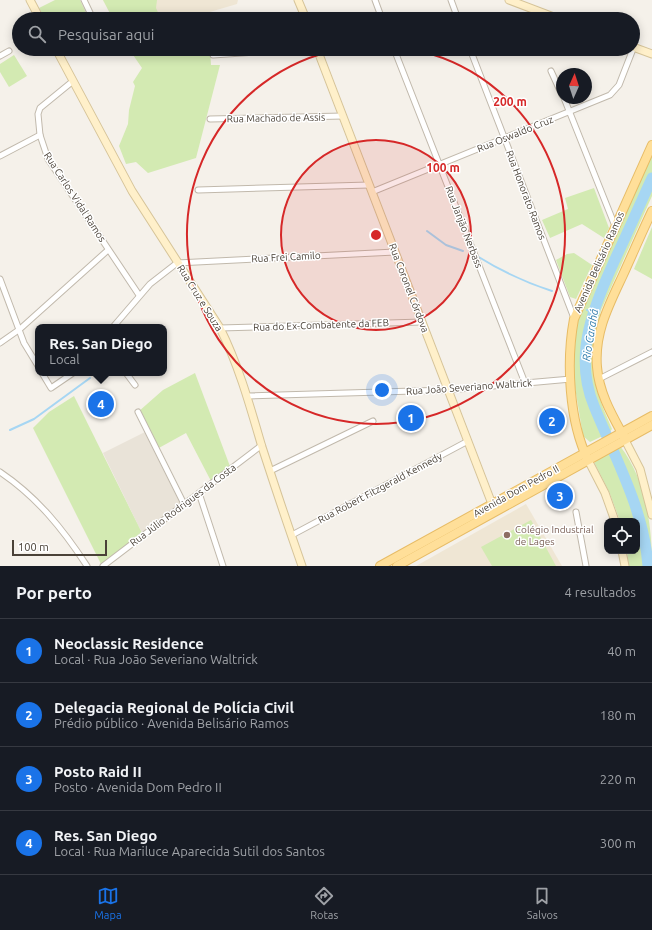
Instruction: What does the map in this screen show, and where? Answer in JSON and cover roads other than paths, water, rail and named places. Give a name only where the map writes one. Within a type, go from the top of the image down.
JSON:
[{"type":"main road","name":"Avenida Belisário Ramos","points":[[586,457],[576,417],[571,379],[570,345],[574,319],[652,145]]},
{"type":"main road","points":[[621,437],[606,402],[599,379],[596,354],[602,320],[652,211]]},
{"type":"main road","name":"Avenida Dom Pedro II","points":[[397,566],[621,437],[652,416]]},
{"type":"main road","name":"Avenida Dom Pedro II","points":[[621,437],[652,425]]},
{"type":"main road","name":"Avenida Dom Pedro II","points":[[380,566],[492,504],[586,457]]},
{"type":"street","points":[[30,0],[36,12]]},
{"type":"street","points":[[84,0],[90,12]]},
{"type":"street","points":[[298,0],[303,12]]},
{"type":"street","points":[[375,0],[379,12]]},
{"type":"street","points":[[451,0],[455,12]]},
{"type":"street","points":[[509,0],[541,12]]},
{"type":"street","points":[[640,50],[652,54]]},
{"type":"street","points":[[0,56],[9,51]]},
{"type":"street","name":"Rua Cruz e Souza","points":[[60,56],[132,192],[220,328],[236,362],[270,471],[302,566]]},
{"type":"street","name":"Rua Coronel Córdova","points":[[320,56],[492,504]]},
{"type":"street","name":"Rua Janjão Nerbass","points":[[397,56],[525,383]]},
{"type":"street","name":"Rua Honorato Ramos","points":[[473,56],[574,319]]},
{"type":"street","name":"Rua Oswaldo Cruz","points":[[198,190],[371,189],[439,165],[603,98],[615,90],[630,56]]},
{"type":"street","points":[[550,71],[556,83]]},
{"type":"street","name":"Rua Carlos Vidal Ramos","points":[[73,81],[40,108],[38,114],[40,136],[48,159],[108,250],[140,295]]},
{"type":"street","points":[[567,104],[615,226]]},
{"type":"street","name":"Rua Machado de Assis","points":[[210,119],[343,116]]},
{"type":"street","points":[[0,156],[40,136]]},
{"type":"street","points":[[0,343],[20,329],[108,250]]},
{"type":"street","name":"Rua Frei Camilo","points":[[177,263],[395,252]]},
{"type":"street","points":[[116,324],[140,295],[158,277],[177,263]]},
{"type":"street","points":[[0,280],[20,329],[24,344],[35,361]]},
{"type":"street","name":"Rua do Ex-Combatente da FEB","points":[[220,328],[422,322]]},
{"type":"street","points":[[599,379],[652,352]]},
{"type":"street","points":[[44,376],[51,388],[69,376]]},
{"type":"street","points":[[128,376],[135,385]]},
{"type":"street","name":"Rua João Severiano Waltrick","points":[[247,396],[448,390],[571,379]]},
{"type":"street","points":[[138,412],[184,504]]},
{"type":"street","points":[[270,471],[373,421]]},
{"type":"street","points":[[621,437],[640,469],[651,504],[652,515]]},
{"type":"street","name":"Rua Robert Fitzgerald Kennedy","points":[[292,535],[468,441]]},
{"type":"street","name":"Rua Júlio Rodrigues da Costa","points":[[103,566],[262,445]]},
{"type":"street","name":"Avenida Belisário Ramos","points":[[586,457],[605,493],[614,518]]},
{"type":"street","points":[[0,472],[32,496],[46,510],[60,526],[87,566]]},
{"type":"street","points":[[199,493],[223,566]]},
{"type":"street","points":[[576,512],[586,566]]},
{"type":"street","points":[[623,554],[625,566]]},
{"type":"waterway","name":"Rio Carahá","points":[[648,566],[641,524],[635,504],[594,406],[588,386],[585,367],[586,348],[594,310],[652,178]]},
{"type":"waterway","points":[[427,231],[446,245],[463,251]]},
{"type":"waterway","points":[[477,256],[513,276],[552,291]]},
{"type":"waterway","name":"Rio Carahá","points":[[587,310],[592,312]]},
{"type":"waterway","points":[[10,430],[34,419],[90,378]]},
{"type":"place","name":"Res. San Diego","points":[[101,404]]},
{"type":"place","name":"Neoclassic Residence","points":[[411,418]]},
{"type":"place","name":"Delegacia Regional de Polícia Civil","points":[[552,421]]},
{"type":"place","name":"Posto Raid II","points":[[560,496]]},
{"type":"place","name":"Colégio Industrial de Lages","points":[[507,535]]}]
